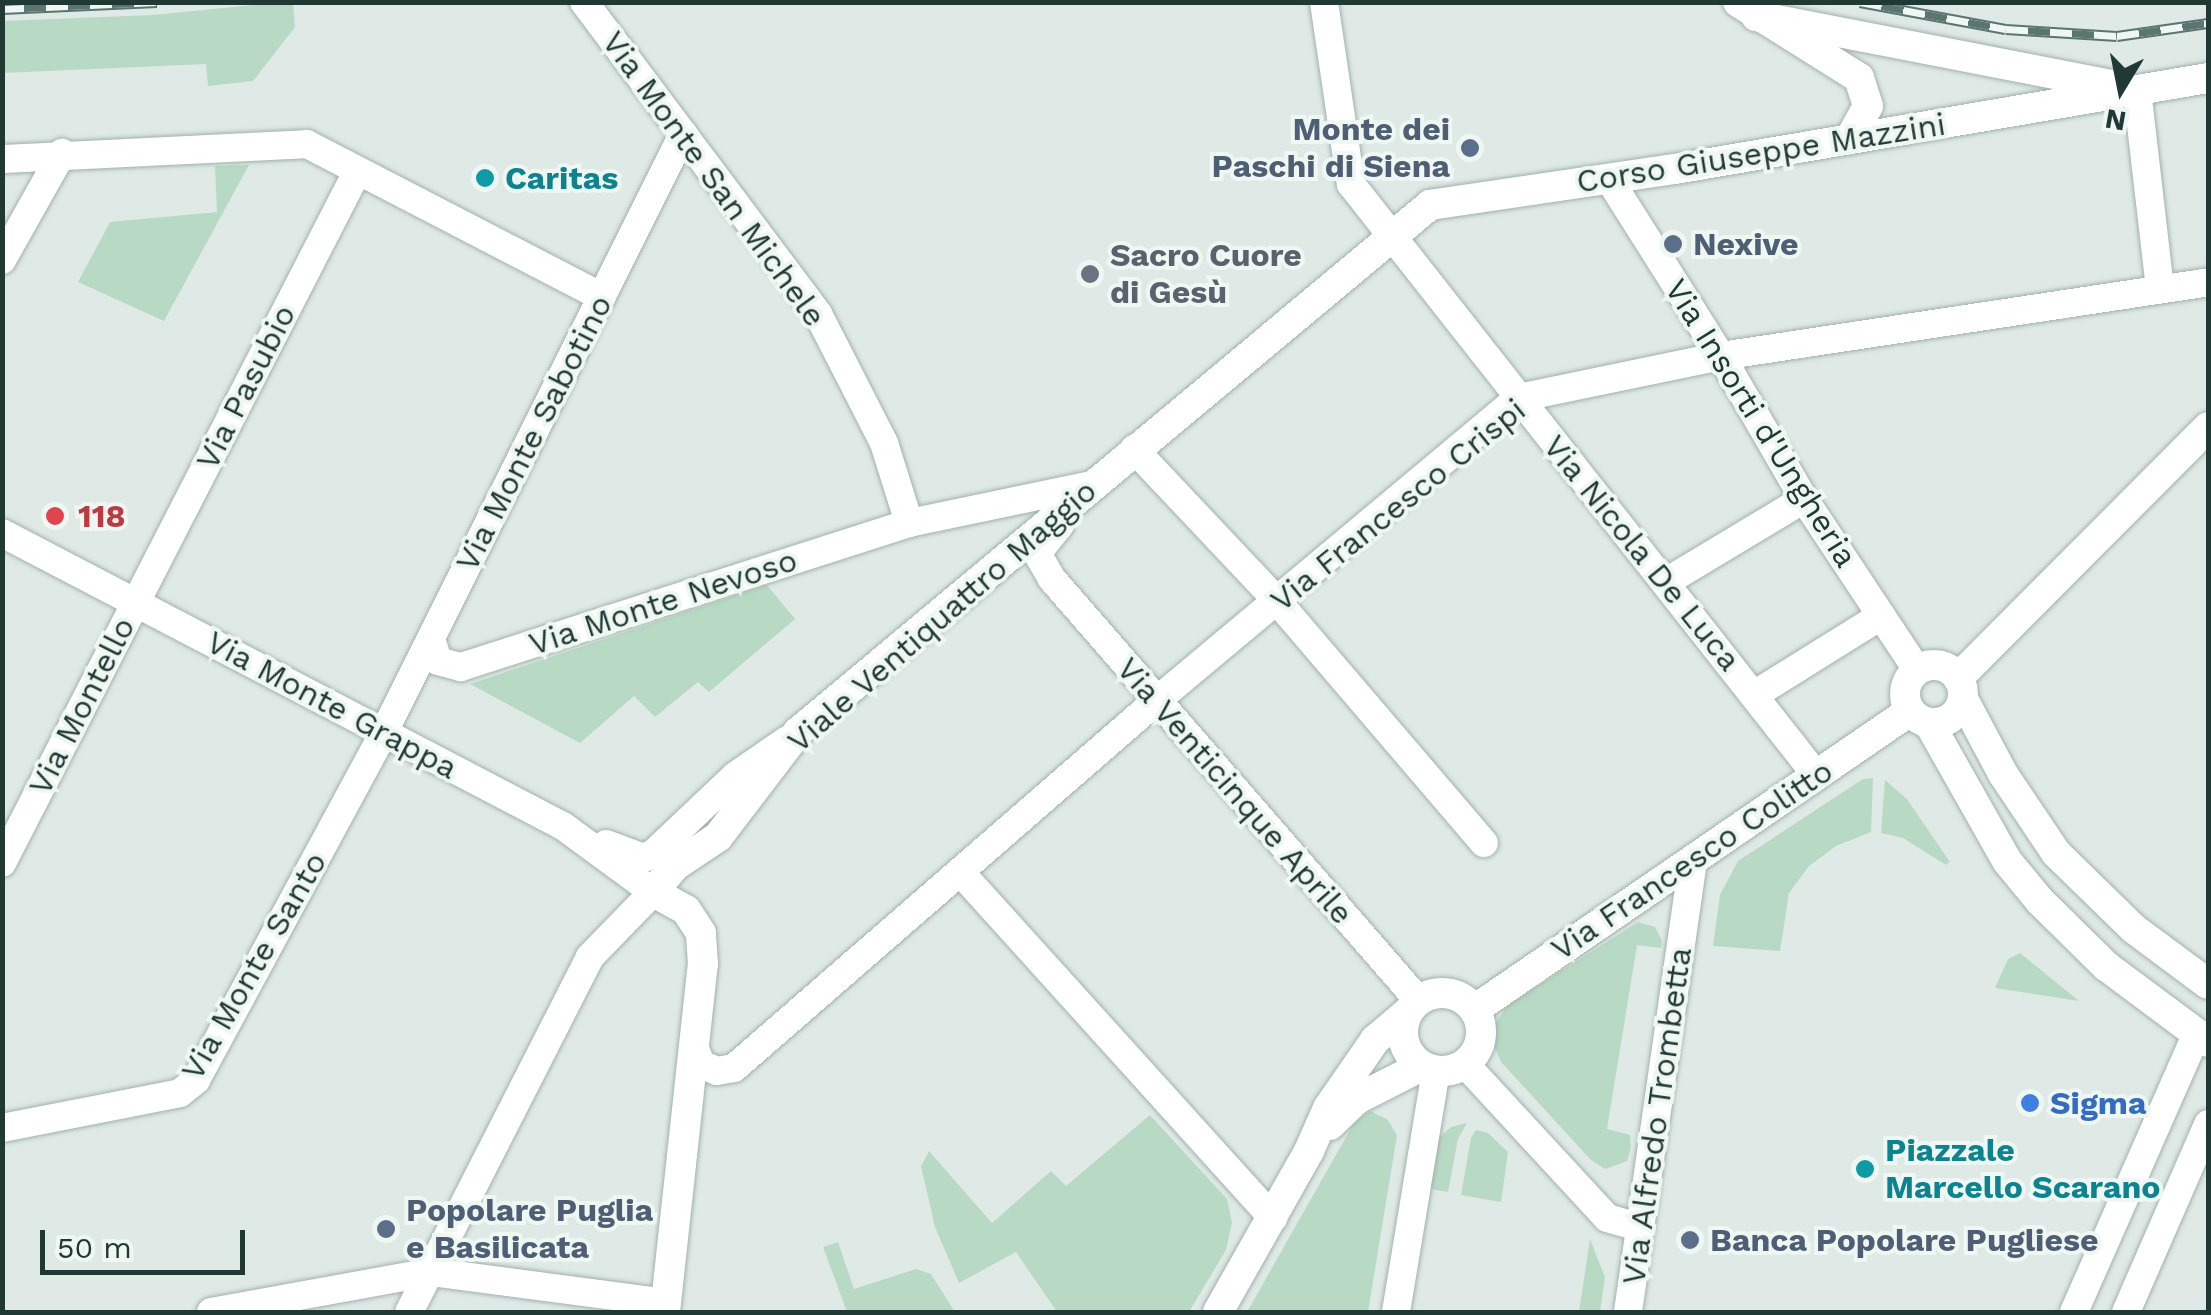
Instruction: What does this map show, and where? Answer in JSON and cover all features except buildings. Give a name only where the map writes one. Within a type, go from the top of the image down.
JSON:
[{"type":"main road","name":"Corso Giuseppe Mazzini","points":[[1747,9],[2137,90]]},
{"type":"main road","points":[[1747,9],[1859,78],[1868,106],[1850,139]]},
{"type":"main road","name":"Corso Giuseppe Mazzini","points":[[1394,235],[1430,205],[1609,179],[2208,78]]},
{"type":"main road","name":"Viale Ventiquattro Maggio","points":[[654,892],[676,865],[718,837],[798,732],[1394,235]]},
{"type":"main road","points":[[1920,717],[1949,719],[1960,689],[2208,427]]},
{"type":"main road","points":[[2202,1039],[2082,945],[2007,860],[1906,690],[1918,671],[1937,666],[1960,689],[2002,774],[2056,852],[2134,930],[2208,984]]},
{"type":"main road","name":"Via Francesco Colitto","points":[[1474,1010],[1816,775],[1920,717]]},
{"type":"main road","points":[[654,892],[686,910],[701,932],[702,964],[665,1308]]},
{"type":"main road","points":[[1218,1312],[1310,1151],[1328,1108],[1375,1040],[1414,1006],[1448,994],[1474,1010],[1481,1038],[1441,1067],[1357,1099],[1310,1151]]},
{"type":"main road","points":[[1414,1006],[1404,1042],[1441,1067]]},
{"type":"street","name":"Via Monte San Michele","points":[[584,2],[818,314],[884,443],[909,523]]},
{"type":"street","name":"Via Nicola De Luca","points":[[1324,2],[1351,184],[1816,775]]},
{"type":"street","points":[[2137,90],[2160,288]]},
{"type":"street","name":"Via Monte Sabotino","points":[[384,732],[683,134]]},
{"type":"street","points":[[2,158],[62,152],[307,144],[602,298]]},
{"type":"street","points":[[2,260],[62,152]]},
{"type":"street","name":"Via Pasubio","points":[[134,602],[357,172]]},
{"type":"street","name":"Via Insorti d'Ungheria","points":[[1609,179],[1721,356],[1804,499],[1918,671]]},
{"type":"street","name":"Via Francesco Crispi","points":[[681,1161],[700,1106],[734,1068],[962,874],[1155,702],[1518,398],[1721,356],[2208,282]]},
{"type":"street","points":[[1134,449],[1278,602],[1484,843]]},
{"type":"street","points":[[909,523],[1091,484]]},
{"type":"street","name":"Via Venticinque Aprile","points":[[1091,484],[1085,500],[1040,544],[1037,553],[1052,580],[1414,1006]]},
{"type":"street","points":[[1666,582],[1804,499]]},
{"type":"street","name":"Via Monte Nevoso","points":[[431,639],[438,661],[462,667],[909,523]]},
{"type":"street","name":"Via Monte Grappa","points":[[2,533],[563,826],[654,892]]},
{"type":"street","name":"Via Montello","points":[[2,863],[134,602]]},
{"type":"street","points":[[1754,695],[1881,616]]},
{"type":"street","name":"Via Monte Santo","points":[[2,1128],[180,1094],[196,1080],[384,732]]},
{"type":"street","points":[[563,826],[644,858],[735,776],[798,732]]},
{"type":"street","name":"Via Alfredo Trombetta","points":[[1628,1312],[1693,860]]},
{"type":"street","points":[[962,874],[1273,1218]]},
{"type":"street","name":"Viale Ventiquattro Maggio","points":[[408,1312],[432,1272],[590,957],[654,892]]},
{"type":"street","points":[[2074,1312],[2202,1039]]},
{"type":"street","points":[[694,1046],[700,1064],[717,1071],[734,1068]]},
{"type":"street","points":[[1441,1067],[1607,1218],[1641,1228]]},
{"type":"street","points":[[1396,1312],[1441,1067]]},
{"type":"street","points":[[2126,1312],[2208,1124]]},
{"type":"street","points":[[210,1312],[432,1272],[665,1308]]},
{"type":"green space","points":[[303,3],[293,4],[295,27],[253,81],[208,86],[206,64],[3,73],[3,21],[153,15]]},
{"type":"green space","points":[[249,165],[164,321],[78,282],[110,222],[217,212],[215,166]]},
{"type":"green space","points":[[767,585],[795,619],[709,692],[698,682],[655,717],[634,696],[580,743],[470,684]]},
{"type":"green space","points":[[1873,778],[1871,832],[1836,846],[1809,866],[1789,893],[1780,951],[1713,946],[1720,895],[1738,861],[1863,779]]},
{"type":"green space","points":[[1885,780],[1907,799],[1950,862],[1946,865],[1903,838],[1881,833]]},
{"type":"green space","points":[[1638,922],[1655,927],[1662,941],[1661,948],[1637,945],[1607,1129],[1630,1135],[1631,1147],[1627,1161],[1605,1169],[1591,1160],[1501,1062],[1493,1043],[1494,1025],[1507,1006]]},
{"type":"green space","points":[[2020,953],[2079,1001],[1995,988],[2008,959]]},
{"type":"green space","points":[[1370,1111],[1387,1119],[1397,1135],[1368,1312],[1247,1312],[1354,1123]]},
{"type":"green space","points":[[1150,1115],[1227,1199],[1232,1223],[1226,1250],[1189,1312],[1057,1312],[1016,1252],[959,1283],[935,1227],[921,1166],[929,1151],[992,1223],[1051,1171],[1066,1186]]},
{"type":"green space","points":[[1467,1123],[1458,1139],[1448,1192],[1424,1188],[1433,1143],[1451,1127]]},
{"type":"green space","points":[[1476,1130],[1488,1133],[1508,1152],[1501,1202],[1461,1195],[1471,1138]]},
{"type":"green space","points":[[1590,1239],[1605,1277],[1600,1312],[1579,1312]]},
{"type":"green space","points":[[838,1242],[854,1289],[916,1269],[931,1274],[955,1312],[847,1312],[823,1247]]},
{"type":"railway","points":[[2,9],[157,2]]},
{"type":"railway","points":[[1860,2],[2006,29],[2117,36],[2208,23]]},
{"type":"place","name":"Monte dei Paschi di Siena","points":[[1470,148]]},
{"type":"place","name":"Caritas","points":[[485,178]]},
{"type":"place","name":"Nexive","points":[[1673,244]]},
{"type":"place","name":"Sacro Cuore di Gesù","points":[[1090,274]]},
{"type":"place","name":"118","points":[[55,516]]},
{"type":"place","name":"Sigma","points":[[2030,1103]]},
{"type":"place","name":"Piazzale Marcello Scarano","points":[[1865,1169]]},
{"type":"place","name":"Popolare Puglia e Basilicata","points":[[386,1229]]},
{"type":"place","name":"Banca Popolare Pugliese","points":[[1690,1240]]}]
